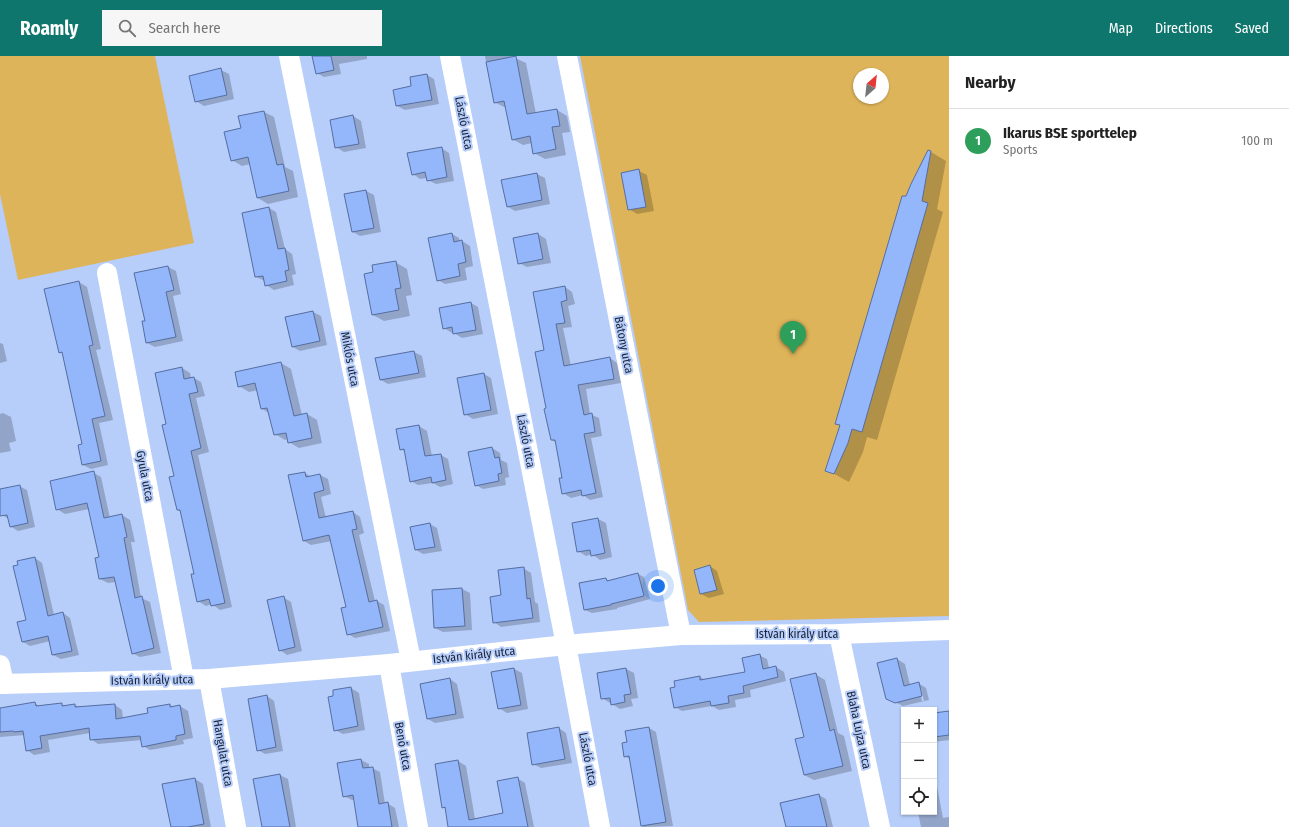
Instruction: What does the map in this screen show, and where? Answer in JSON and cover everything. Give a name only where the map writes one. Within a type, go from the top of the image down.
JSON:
[{"type":"street","name":"Miklós utca","points":[[289,56],[412,661]]},
{"type":"street","name":"László utca","points":[[450,56],[566,645],[600,827]]},
{"type":"street","name":"Bátony utca","points":[[567,56],[681,635]]},
{"type":"street","name":"Gyula utca","points":[[106,273],[184,679]]},
{"type":"street","name":"István király utca","points":[[1,677],[209,679],[389,664],[566,645],[681,635],[839,634],[949,630]]},
{"type":"street","name":"Blaha Lujza utca","points":[[839,634],[880,827]]},
{"type":"street","name":"Benő utca","points":[[389,664],[418,827]]},
{"type":"street","name":"Hangulat utca","points":[[209,679],[236,827]]},
{"type":"shaded area","points":[[0,56],[155,56],[194,243],[18,280],[0,194]]},
{"type":"shaded area","points":[[580,56],[949,56],[949,616],[699,622],[688,610]]},
{"type":"building","points":[[312,56],[331,56],[334,70],[316,74]]},
{"type":"building","points":[[516,56],[527,114],[557,109],[560,126],[552,127],[556,149],[533,154],[530,136],[512,140],[504,101],[494,103],[486,62]]},
{"type":"building","points":[[221,68],[227,95],[195,102],[189,76]]},
{"type":"building","points":[[427,74],[432,100],[396,106],[393,90],[411,86],[410,77]]},
{"type":"building","points":[[264,111],[277,165],[283,164],[289,191],[257,198],[248,157],[231,161],[224,132],[241,128],[238,116]]},
{"type":"building","points":[[353,115],[359,144],[335,148],[330,120]]},
{"type":"building","points":[[442,147],[447,177],[427,181],[425,172],[412,175],[407,153]]},
{"type":"building","points":[[928,150],[931,151],[922,201],[928,203],[862,432],[852,429],[848,443],[834,474],[825,471],[840,425],[835,424],[902,196],[906,196]]},
{"type":"building","points":[[639,169],[646,207],[628,210],[621,173]]},
{"type":"building","points":[[537,173],[542,200],[507,207],[501,180]]},
{"type":"building","points":[[366,190],[374,228],[352,232],[344,194]]},
{"type":"building","points":[[269,207],[278,249],[285,248],[289,270],[285,271],[287,281],[265,286],[263,276],[255,277],[242,213]]},
{"type":"building","points":[[452,233],[454,242],[462,240],[466,262],[458,264],[460,276],[437,281],[428,238]]},
{"type":"building","points":[[538,233],[543,259],[518,264],[513,238]]},
{"type":"building","points":[[396,261],[401,288],[395,289],[399,310],[372,315],[364,274],[373,272],[372,265]]},
{"type":"building","points":[[168,266],[174,290],[166,292],[176,337],[146,343],[142,321],[145,321],[134,273]]},
{"type":"building","points":[[79,281],[93,345],[89,346],[105,416],[92,419],[101,461],[82,465],[78,445],[82,444],[62,352],[59,353],[44,289]]},
{"type":"building","points":[[565,286],[567,300],[561,302],[565,323],[556,324],[564,366],[610,357],[614,379],[578,385],[584,415],[592,413],[595,432],[584,434],[596,493],[582,496],[581,490],[562,494],[559,478],[562,478],[555,440],[551,440],[544,409],[546,408],[535,352],[544,350],[533,292]]},
{"type":"building","points":[[471,302],[476,330],[453,334],[452,327],[443,329],[439,308]]},
{"type":"building","points":[[313,311],[320,341],[292,347],[285,317]]},
{"type":"building","points":[[414,351],[419,373],[380,380],[375,358]]},
{"type":"building","points":[[281,362],[294,416],[307,413],[312,438],[288,443],[286,433],[274,435],[267,408],[261,409],[255,383],[238,387],[235,372]]},
{"type":"building","points":[[182,367],[184,379],[194,377],[198,392],[189,394],[201,448],[191,451],[225,603],[211,606],[209,599],[197,602],[191,574],[194,574],[180,510],[177,510],[169,477],[174,476],[162,425],[166,424],[155,373]]},
{"type":"building","points":[[484,373],[491,410],[464,415],[457,378]]},
{"type":"building","points":[[419,425],[425,456],[441,454],[446,480],[432,483],[431,477],[410,482],[404,449],[400,450],[396,429]]},
{"type":"building","points":[[492,447],[495,458],[499,457],[502,473],[498,474],[499,481],[475,486],[468,452]]},
{"type":"building","points":[[94,471],[104,518],[122,514],[127,537],[124,538],[135,598],[142,596],[154,648],[132,654],[114,577],[99,579],[95,558],[99,557],[87,503],[56,510],[50,481]]},
{"type":"building","points":[[305,472],[306,477],[320,474],[324,490],[314,493],[319,518],[353,511],[357,529],[352,530],[369,602],[377,600],[383,627],[347,635],[341,608],[346,607],[329,535],[303,541],[288,475]]},
{"type":"building","points":[[20,485],[28,523],[10,527],[7,515],[0,516],[0,489]]},
{"type":"building","points":[[598,518],[605,553],[591,556],[590,550],[577,552],[572,523]]},
{"type":"building","points":[[430,523],[435,547],[415,550],[410,527]]},
{"type":"building","points":[[35,557],[48,616],[63,612],[72,651],[52,655],[48,636],[22,642],[17,622],[26,620],[13,566],[18,565],[17,561]]},
{"type":"building","points":[[710,565],[717,590],[700,594],[694,570]]},
{"type":"building","points":[[524,567],[527,599],[530,598],[533,618],[493,623],[490,597],[501,595],[498,570]]},
{"type":"building","points":[[638,573],[644,596],[611,605],[584,610],[579,583],[606,578],[607,581]]},
{"type":"building","points":[[462,588],[465,626],[434,628],[432,590]]},
{"type":"building","points":[[284,596],[295,647],[279,651],[267,600]]},
{"type":"building","points":[[760,654],[763,669],[776,666],[778,677],[743,686],[744,693],[728,696],[729,703],[711,706],[710,701],[674,708],[670,688],[675,687],[674,681],[700,676],[700,680],[745,672],[742,658]]},
{"type":"building","points":[[897,658],[904,686],[919,682],[922,696],[895,703],[886,699],[877,663]]},
{"type":"building","points":[[514,668],[521,705],[498,709],[491,672]]},
{"type":"building","points":[[626,668],[631,694],[624,695],[625,702],[611,705],[610,698],[601,699],[597,673]]},
{"type":"building","points":[[816,673],[830,731],[834,729],[843,766],[804,775],[795,739],[804,737],[790,679]]},
{"type":"building","points":[[450,678],[456,714],[427,719],[420,684]]},
{"type":"building","points":[[351,687],[358,726],[334,731],[328,697],[333,696],[333,690]]},
{"type":"building","points":[[267,695],[276,747],[257,751],[248,699]]},
{"type":"building","points":[[35,702],[36,706],[62,703],[62,706],[75,704],[75,707],[115,704],[116,719],[148,713],[147,708],[170,704],[170,707],[180,705],[185,734],[176,736],[176,740],[142,747],[140,736],[90,740],[89,728],[40,736],[42,748],[26,751],[23,731],[0,732],[0,708]]},
{"type":"building","points":[[949,711],[949,735],[937,737],[937,713]]},
{"type":"building","points":[[559,727],[565,759],[532,765],[527,733]]},
{"type":"building","points":[[649,727],[666,822],[641,826],[629,756],[624,757],[622,743],[627,742],[625,731]]},
{"type":"building","points":[[361,759],[363,768],[373,767],[379,804],[388,802],[392,827],[358,827],[353,795],[343,797],[337,763]]},
{"type":"building","points":[[458,760],[469,820],[503,813],[497,781],[518,777],[528,827],[448,827],[445,807],[442,808],[435,764]]},
{"type":"building","points":[[280,774],[290,827],[262,827],[253,779]]},
{"type":"building","points":[[195,778],[204,824],[188,827],[171,827],[162,784]]},
{"type":"building","points":[[819,794],[827,827],[786,827],[780,803]]},
{"type":"place","name":"Ikarus BSE sporttelep","points":[[793,354]]}]
